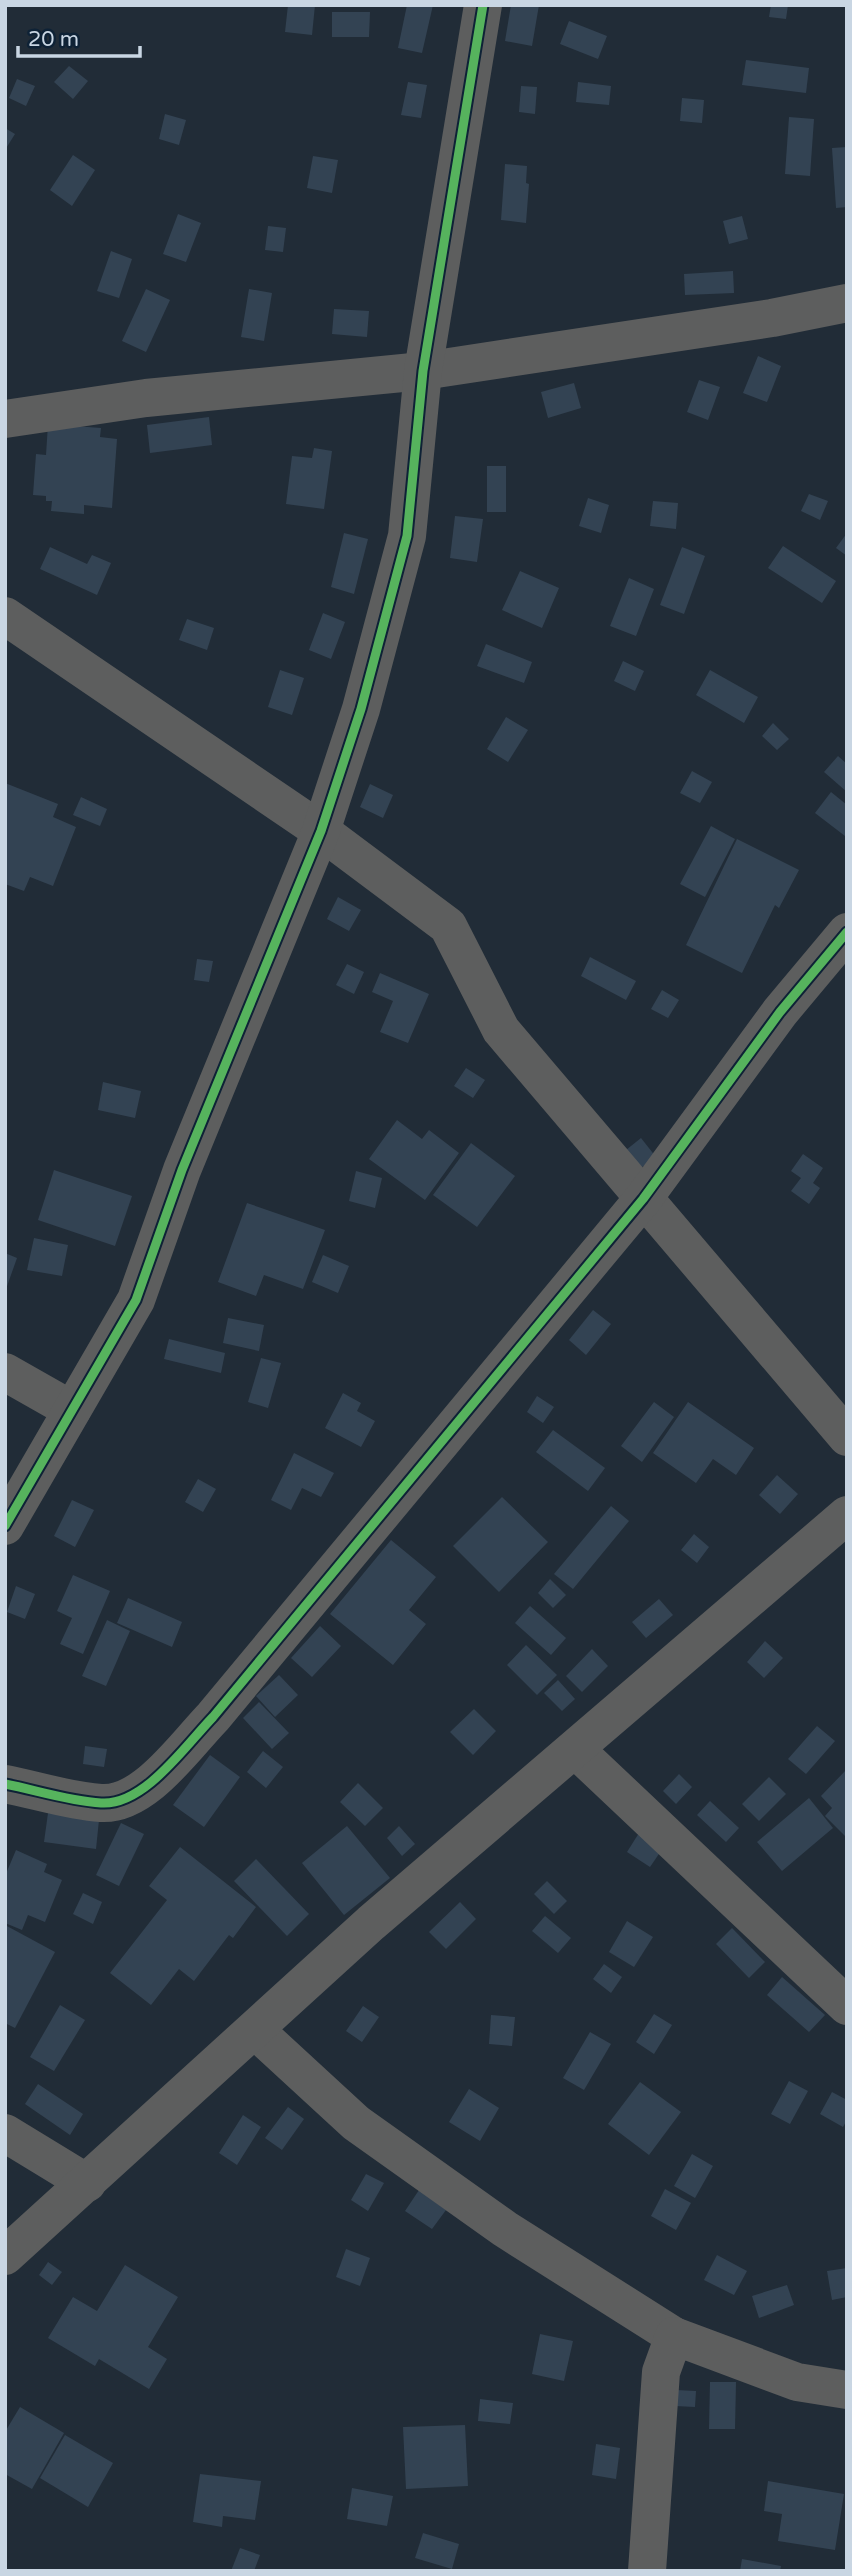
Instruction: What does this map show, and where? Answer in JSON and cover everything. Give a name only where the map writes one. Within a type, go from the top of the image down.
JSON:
[{"type":"street","points":[[5,1526],[136,1300],[182,1170],[321,831],[361,709],[407,536],[423,371],[483,5]]},
{"type":"street","points":[[5,419],[146,398],[423,371],[772,318],[847,303]]},
{"type":"street","points":[[5,616],[321,831],[448,926],[501,1030],[847,1437]]},
{"type":"street","points":[[5,1784],[102,1804],[123,1801],[145,1789],[212,1717],[643,1199],[780,1012],[847,932]]},
{"type":"street","points":[[5,1372],[72,1410]]},
{"type":"street","points":[[5,2256],[371,1923],[847,1515]]},
{"type":"street","points":[[576,1750],[847,2006]]},
{"type":"street","points":[[255,2030],[356,2123],[505,2229],[674,2336],[797,2382],[847,2390]]},
{"type":"street","points":[[5,2133],[87,2183]]},
{"type":"street","points":[[647,2571],[661,2372],[674,2336]]},
{"type":"building","points":[[288,5],[315,5],[312,35],[285,32]]},
{"type":"building","points":[[407,5],[433,5],[422,53],[398,48]]},
{"type":"building","points":[[511,5],[539,5],[532,46],[505,41]]},
{"type":"building","points":[[771,5],[788,5],[786,19],[769,17]]},
{"type":"building","points":[[332,12],[370,12],[369,37],[332,37]]},
{"type":"building","points":[[569,21],[607,36],[598,59],[560,44]]},
{"type":"building","points":[[746,60],[809,68],[806,93],[742,85]]},
{"type":"building","points":[[69,66],[88,81],[73,99],[54,82]]},
{"type":"building","points":[[17,79],[35,86],[26,106],[9,98]]},
{"type":"building","points":[[408,82],[427,85],[421,118],[401,115]]},
{"type":"building","points":[[578,82],[611,86],[609,105],[576,102]]},
{"type":"building","points":[[521,86],[537,87],[535,114],[519,112]]},
{"type":"building","points":[[682,98],[704,100],[702,123],[680,121]]},
{"type":"building","points":[[165,114],[186,120],[179,145],[159,139]]},
{"type":"building","points":[[789,117],[814,119],[810,176],[785,174]]},
{"type":"building","points":[[5,128],[15,134],[5,150]]},
{"type":"building","points":[[847,147],[847,207],[836,208],[832,148]]},
{"type":"building","points":[[73,155],[95,170],[72,206],[50,190]]},
{"type":"building","points":[[313,156],[338,160],[332,193],[307,188]]},
{"type":"building","points":[[505,164],[527,166],[526,183],[529,184],[526,223],[501,220]]},
{"type":"building","points":[[178,214],[201,223],[186,262],[163,254]]},
{"type":"building","points":[[742,216],[748,239],[729,244],[723,221]]},
{"type":"building","points":[[268,226],[286,228],[283,252],[265,250]]},
{"type":"building","points":[[111,251],[132,259],[119,298],[97,291]]},
{"type":"building","points":[[733,271],[734,293],[685,295],[684,274]]},
{"type":"building","points":[[146,289],[170,300],[146,352],[122,341]]},
{"type":"building","points":[[249,289],[272,293],[264,341],[241,337]]},
{"type":"building","points":[[334,309],[369,311],[367,337],[332,334]]},
{"type":"building","points":[[758,356],[781,366],[767,402],[743,393]]},
{"type":"building","points":[[699,380],[720,387],[708,420],[687,412]]},
{"type":"building","points":[[574,383],[581,408],[548,418],[541,392]]},
{"type":"building","points":[[209,417],[212,445],[150,453],[147,425]]},
{"type":"building","points":[[48,424],[101,428],[100,437],[117,439],[112,508],[84,505],[84,514],[51,511],[52,501],[46,501],[46,496],[33,495],[36,454],[46,455]]},
{"type":"building","points":[[314,448],[332,451],[324,509],[286,504],[292,456],[312,458]]},
{"type":"building","points":[[487,466],[506,466],[506,512],[487,512]]},
{"type":"building","points":[[809,494],[828,501],[820,520],[801,511]]},
{"type":"building","points":[[588,498],[609,505],[601,533],[579,526]]},
{"type":"building","points":[[653,501],[678,503],[676,529],[650,526]]},
{"type":"building","points":[[455,516],[483,519],[477,562],[450,558]]},
{"type":"building","points":[[344,533],[368,539],[354,594],[331,587]]},
{"type":"building","points":[[847,533],[847,556],[836,548]]},
{"type":"building","points":[[783,546],[836,581],[822,603],[768,568]]},
{"type":"building","points":[[50,547],[87,564],[92,555],[111,563],[97,595],[40,569]]},
{"type":"building","points":[[682,547],[705,556],[684,614],[660,605]]},
{"type":"building","points":[[520,571],[559,588],[542,628],[502,610]]},
{"type":"building","points":[[629,578],[654,589],[636,636],[610,626]]},
{"type":"building","points":[[323,613],[345,622],[331,659],[309,650]]},
{"type":"building","points":[[187,619],[214,628],[207,650],[179,640]]},
{"type":"building","points":[[486,644],[532,662],[524,683],[477,666]]},
{"type":"building","points":[[623,661],[644,671],[635,691],[614,681]]},
{"type":"building","points":[[280,670],[304,678],[292,715],[268,707]]},
{"type":"building","points":[[710,670],[758,697],[744,723],[696,695]]},
{"type":"building","points":[[506,717],[528,730],[508,762],[487,749]]},
{"type":"building","points":[[773,723],[789,739],[777,750],[762,736]]},
{"type":"building","points":[[838,756],[847,764],[847,792],[824,772]]},
{"type":"building","points":[[692,771],[712,782],[700,803],[680,793]]},
{"type":"building","points":[[5,783],[58,804],[53,817],[76,827],[53,886],[30,877],[24,891],[5,884]]},
{"type":"building","points":[[370,784],[393,795],[383,818],[360,807]]},
{"type":"building","points":[[831,792],[847,805],[845,836],[815,813]]},
{"type":"building","points":[[81,797],[107,809],[100,826],[73,815]]},
{"type":"building","points":[[711,826],[735,839],[705,897],[680,884]]},
{"type":"building","points":[[737,839],[799,870],[779,908],[775,905],[742,973],[686,945]]},
{"type":"building","points":[[338,897],[361,910],[349,931],[327,919]]},
{"type":"building","points":[[590,957],[636,981],[626,1000],[581,976]]},
{"type":"building","points":[[197,959],[213,961],[209,982],[194,980]]},
{"type":"building","points":[[347,964],[364,972],[354,994],[336,985]]},
{"type":"building","points":[[380,973],[429,994],[408,1043],[380,1032],[393,1001],[372,992]]},
{"type":"building","points":[[662,990],[679,1000],[668,1018],[651,1009]]},
{"type":"building","points":[[466,1068],[485,1080],[473,1098],[454,1086]]},
{"type":"building","points":[[103,1082],[141,1091],[135,1118],[98,1110]]},
{"type":"building","points":[[397,1120],[422,1139],[429,1130],[459,1153],[425,1200],[369,1159]]},
{"type":"building","points":[[641,1138],[656,1157],[641,1168],[626,1150]]},
{"type":"building","points":[[471,1143],[515,1176],[477,1227],[433,1195]]},
{"type":"building","points":[[803,1154],[823,1168],[813,1183],[820,1188],[809,1204],[791,1191],[801,1178],[791,1171]]},
{"type":"building","points":[[54,1170],[132,1196],[115,1246],[38,1220]]},
{"type":"building","points":[[356,1171],[382,1178],[375,1208],[349,1201]]},
{"type":"building","points":[[247,1203],[325,1230],[303,1289],[264,1275],[256,1296],[218,1282]]},
{"type":"building","points":[[34,1238],[68,1245],[62,1276],[27,1270]]},
{"type":"building","points":[[5,1253],[17,1258],[6,1289],[5,1289]]},
{"type":"building","points":[[323,1255],[349,1266],[338,1293],[312,1282]]},
{"type":"building","points":[[593,1310],[611,1324],[586,1355],[569,1340]]},
{"type":"building","points":[[228,1318],[264,1325],[259,1351],[223,1343]]},
{"type":"building","points":[[169,1339],[225,1353],[221,1373],[164,1359]]},
{"type":"building","points":[[261,1358],[281,1363],[268,1408],[248,1402]]},
{"type":"building","points":[[343,1393],[361,1403],[357,1411],[375,1421],[361,1447],[325,1428]]},
{"type":"building","points":[[537,1396],[554,1407],[543,1423],[527,1412]]},
{"type":"building","points":[[654,1402],[674,1417],[642,1462],[621,1446]]},
{"type":"building","points":[[688,1402],[754,1448],[736,1475],[713,1459],[696,1483],[653,1453]]},
{"type":"building","points":[[553,1430],[605,1468],[588,1491],[536,1452]]},
{"type":"building","points":[[294,1453],[334,1473],[321,1497],[302,1488],[291,1510],[271,1500]]},
{"type":"building","points":[[777,1475],[798,1494],[780,1514],[759,1495]]},
{"type":"building","points":[[198,1479],[216,1489],[203,1512],[185,1502]]},
{"type":"building","points":[[502,1497],[548,1542],[499,1592],[453,1546]]},
{"type":"building","points":[[72,1500],[94,1510],[75,1547],[54,1536]]},
{"type":"building","points":[[611,1506],[629,1521],[573,1589],[554,1574]]},
{"type":"building","points":[[694,1534],[709,1547],[697,1563],[681,1550]]},
{"type":"building","points":[[391,1540],[436,1577],[409,1610],[426,1624],[393,1665],[330,1614]]},
{"type":"building","points":[[73,1575],[110,1591],[83,1654],[60,1644],[72,1618],[57,1611]]},
{"type":"building","points":[[550,1579],[566,1595],[553,1608],[538,1593]]},
{"type":"building","points":[[16,1586],[35,1594],[25,1619],[7,1612]]},
{"type":"building","points":[[128,1598],[182,1622],[172,1647],[117,1623]]},
{"type":"building","points":[[659,1599],[673,1615],[646,1638],[632,1622]]},
{"type":"building","points":[[530,1606],[566,1638],[551,1655],[515,1623]]},
{"type":"building","points":[[107,1620],[130,1631],[106,1686],[82,1676]]},
{"type":"building","points":[[320,1626],[341,1646],[312,1677],[291,1658]]},
{"type":"building","points":[[765,1641],[783,1658],[764,1678],[747,1662]]},
{"type":"building","points":[[526,1645],[557,1675],[537,1695],[507,1665]]},
{"type":"building","points":[[592,1649],[608,1666],[582,1692],[566,1676]]},
{"type":"building","points":[[279,1675],[298,1695],[275,1717],[256,1696]]},
{"type":"building","points":[[558,1680],[575,1699],[562,1711],[544,1693]]},
{"type":"building","points":[[259,1702],[289,1733],[272,1749],[243,1718]]},
{"type":"building","points":[[474,1709],[496,1731],[473,1755],[450,1732]]},
{"type":"building","points":[[817,1726],[835,1741],[806,1774],[788,1759]]},
{"type":"building","points":[[85,1746],[107,1749],[104,1767],[83,1764]]},
{"type":"building","points":[[263,1751],[283,1767],[266,1788],[247,1772]]},
{"type":"building","points":[[210,1755],[240,1777],[204,1827],[173,1805]]},
{"type":"building","points":[[847,1769],[847,1838],[825,1816],[832,1808],[821,1796]]},
{"type":"building","points":[[679,1774],[692,1787],[676,1804],[663,1791]]},
{"type":"building","points":[[769,1777],[786,1794],[759,1821],[742,1804]]},
{"type":"building","points":[[358,1783],[383,1808],[365,1826],[340,1802]]},
{"type":"building","points":[[809,1798],[833,1828],[782,1871],[757,1842]]},
{"type":"building","points":[[710,1801],[739,1828],[726,1842],[697,1815]]},
{"type":"building","points":[[48,1813],[99,1820],[96,1849],[44,1842]]},
{"type":"building","points":[[121,1823],[144,1834],[119,1886],[96,1875]]},
{"type":"building","points":[[347,1826],[390,1878],[344,1915],[302,1863]]},
{"type":"building","points":[[399,1826],[415,1844],[402,1856],[387,1838]]},
{"type":"building","points":[[639,1833],[663,1848],[650,1867],[627,1852]]},
{"type":"building","points":[[180,1847],[256,1907],[233,1938],[229,1935],[194,1981],[179,1969],[151,2005],[110,1973],[167,1900],[149,1886]]},
{"type":"building","points":[[16,1850],[47,1864],[44,1872],[62,1880],[45,1922],[28,1915],[22,1930],[5,1923],[5,1876]]},
{"type":"building","points":[[256,1859],[309,1914],[287,1936],[234,1881]]},
{"type":"building","points":[[547,1881],[567,1901],[554,1914],[534,1894]]},
{"type":"building","points":[[83,1893],[102,1902],[93,1924],[73,1914]]},
{"type":"building","points":[[460,1902],[476,1919],[446,1949],[429,1932]]},
{"type":"building","points":[[545,1916],[571,1938],[558,1953],[532,1931]]},
{"type":"building","points":[[627,1921],[653,1937],[634,1967],[609,1952]]},
{"type":"building","points":[[5,1925],[55,1952],[15,2028],[5,2023]]},
{"type":"building","points":[[732,1928],[765,1962],[749,1978],[716,1944]]},
{"type":"building","points":[[604,1964],[622,1977],[611,1993],[593,1979]]},
{"type":"building","points":[[782,1977],[825,2015],[809,2032],[767,1995]]},
{"type":"building","points":[[60,2005],[85,2020],[54,2071],[30,2057]]},
{"type":"building","points":[[363,2006],[379,2017],[362,2042],[346,2031]]},
{"type":"building","points":[[654,2014],[672,2025],[654,2054],[636,2042]]},
{"type":"building","points":[[491,2015],[515,2017],[512,2046],[489,2044]]},
{"type":"building","points":[[590,2032],[611,2044],[584,2090],[563,2078]]},
{"type":"building","points":[[789,2081],[808,2091],[790,2124],[771,2114]]},
{"type":"building","points":[[640,2082],[681,2112],[649,2155],[608,2124]]},
{"type":"building","points":[[38,2084],[83,2114],[70,2135],[25,2104]]},
{"type":"building","points":[[469,2089],[499,2108],[480,2141],[449,2122]]},
{"type":"building","points":[[832,2092],[847,2100],[847,2120],[843,2127],[820,2114]]},
{"type":"building","points":[[288,2107],[304,2119],[282,2150],[265,2138]]},
{"type":"building","points":[[243,2115],[261,2127],[237,2165],[219,2153]]},
{"type":"building","points":[[692,2154],[713,2166],[695,2198],[674,2186]]},
{"type":"building","points":[[366,2174],[384,2183],[368,2211],[351,2200]]},
{"type":"building","points":[[665,2189],[691,2203],[676,2230],[651,2216]]},
{"type":"building","points":[[419,2190],[446,2210],[432,2229],[405,2211]]},
{"type":"building","points":[[346,2249],[370,2258],[360,2286],[336,2277]]},
{"type":"building","points":[[717,2255],[747,2271],[734,2295],[704,2280]]},
{"type":"building","points":[[48,2262],[62,2272],[52,2285],[39,2275]]},
{"type":"building","points":[[125,2265],[178,2297],[148,2347],[167,2359],[149,2389],[99,2359],[95,2366],[48,2338],[73,2297],[97,2311]]},
{"type":"building","points":[[847,2268],[847,2297],[832,2300],[827,2271]]},
{"type":"building","points":[[787,2285],[794,2305],[759,2318],[752,2296]]},
{"type":"building","points":[[540,2334],[573,2341],[564,2381],[532,2374]]},
{"type":"building","points":[[710,2382],[736,2382],[735,2429],[709,2429]]},
{"type":"building","points":[[676,2390],[696,2391],[695,2407],[675,2406]]},
{"type":"building","points":[[480,2399],[513,2403],[510,2424],[478,2421]]},
{"type":"building","points":[[20,2407],[64,2433],[32,2489],[5,2474],[5,2432]]},
{"type":"building","points":[[465,2425],[468,2486],[406,2489],[403,2427]]},
{"type":"building","points":[[65,2435],[113,2463],[88,2507],[40,2478]]},
{"type":"building","points":[[596,2444],[620,2448],[616,2479],[592,2475]]},
{"type":"building","points":[[200,2474],[261,2481],[255,2520],[223,2516],[222,2527],[193,2522]]},
{"type":"building","points":[[768,2481],[844,2494],[835,2550],[778,2541],[782,2514],[764,2511]]},
{"type":"building","points":[[352,2488],[393,2496],[387,2526],[347,2519]]},
{"type":"building","points":[[423,2533],[459,2544],[452,2569],[415,2558]]},
{"type":"building","points":[[240,2548],[260,2555],[254,2571],[231,2571]]},
{"type":"building","points":[[742,2559],[781,2566],[780,2571],[740,2571]]},
{"type":"cycle path","points":[[5,1526],[136,1300],[182,1170],[321,831],[361,709],[407,536],[423,371],[483,5]]},
{"type":"cycle path","points":[[5,1784],[89,1802],[117,1801],[148,1785],[177,1758],[643,1199],[780,1012],[847,932]]}]
